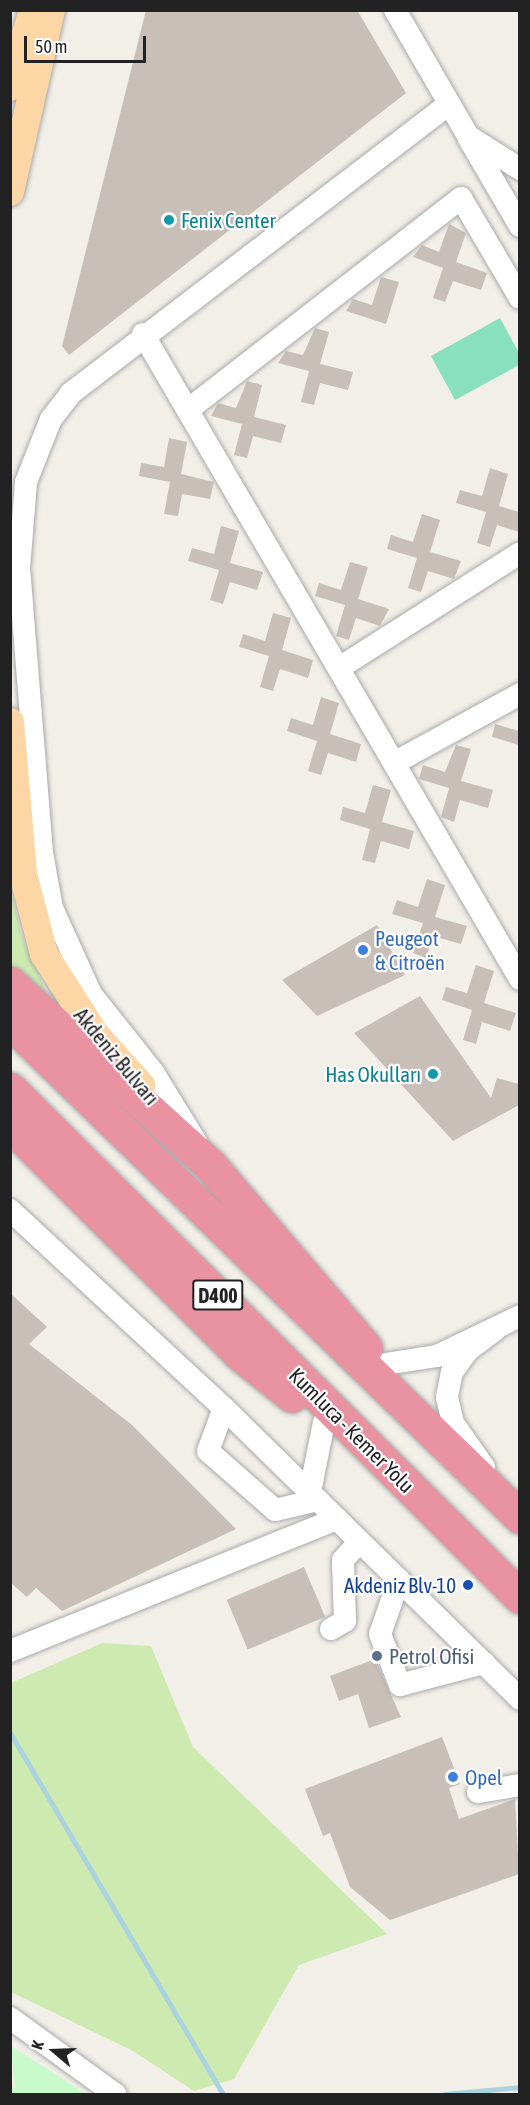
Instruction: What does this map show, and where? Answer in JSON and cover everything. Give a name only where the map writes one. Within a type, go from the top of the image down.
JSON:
[{"type":"highway","name":"D400","points":[[10,983],[211,1166],[367,1363]]},
{"type":"highway","name":"D400","points":[[10,1023],[367,1363],[446,1447],[519,1517]]},
{"type":"highway","name":"Kumluca - Kemer Yolu","points":[[10,1089],[424,1502]]},
{"type":"highway","name":"Kumluca - Kemer Yolu","points":[[13,1140],[241,1355],[424,1502]]},
{"type":"highway","name":"D400","points":[[424,1502],[519,1597]]},
{"type":"main road","points":[[10,87],[33,10]]},
{"type":"main road","points":[[10,192],[51,10]]},
{"type":"main road","name":"Akdeniz Bulvarı","points":[[10,722],[23,874],[44,954],[95,1034],[211,1166]]},
{"type":"street","points":[[395,10],[519,226]]},
{"type":"street","points":[[211,1166],[153,1072],[91,994],[69,954],[52,908],[42,854],[19,568],[24,492],[51,419],[71,393],[143,334],[449,104]]},
{"type":"street","points":[[468,136],[519,169]]},
{"type":"street","points":[[189,409],[461,198],[519,298]]},
{"type":"street","points":[[143,334],[189,409],[519,980]]},
{"type":"street","points":[[339,668],[519,553]]},
{"type":"street","points":[[394,763],[519,694]]},
{"type":"street","points":[[10,1210],[224,1408],[519,1699]]},
{"type":"street","points":[[367,1363],[437,1356],[512,1324]]},
{"type":"street","points":[[512,1324],[467,1352],[452,1372],[447,1397],[453,1423],[519,1517]]},
{"type":"street","points":[[224,1408],[208,1451],[275,1510],[314,1496]]},
{"type":"street","points":[[314,1496],[324,1422]]},
{"type":"street","points":[[10,1651],[337,1519]]},
{"type":"street","points":[[331,1629],[345,1621],[343,1560],[360,1542]]},
{"type":"street","points":[[399,1580],[380,1634],[400,1685],[484,1664]]},
{"type":"street","points":[[478,1792],[519,1785]]},
{"type":"street","points":[[10,2018],[115,2094]]},
{"type":"green space","points":[[500,318],[519,353],[519,365],[455,400],[431,356]]},
{"type":"green space","points":[[10,885],[22,937],[53,1007],[11,967]]},
{"type":"green space","points":[[102,1643],[151,1646],[193,1747],[387,1934],[299,1965],[234,2079],[194,2091],[133,2051],[11,1992],[11,1683]]},
{"type":"green space","points":[[11,2046],[86,2094],[11,2094],[11,2087],[15,2088]]},
{"type":"building","name":"Fenix Center","points":[[146,10],[357,10],[406,93],[69,355],[62,346]]},
{"type":"building","points":[[449,224],[466,233],[456,262],[487,273],[481,290],[453,281],[445,302],[433,298],[443,268],[413,257],[422,245],[439,252]]},
{"type":"building","points":[[381,277],[399,282],[386,324],[346,311],[353,299],[372,305]]},
{"type":"building","points":[[315,328],[329,332],[320,364],[353,372],[348,390],[320,383],[314,405],[301,402],[309,371],[278,363],[286,351],[303,355]]},
{"type":"building","points":[[247,381],[262,385],[254,417],[286,425],[281,443],[253,436],[247,458],[234,455],[242,424],[211,416],[218,403],[236,408]]},
{"type":"building","points":[[169,438],[187,442],[181,474],[214,482],[210,499],[182,494],[178,516],[164,514],[170,482],[139,476],[141,463],[164,467]]},
{"type":"building","points":[[490,468],[508,474],[499,506],[519,512],[519,532],[497,525],[490,547],[477,543],[486,512],[456,503],[460,490],[482,496]]},
{"type":"building","points":[[422,514],[440,520],[430,552],[461,561],[454,579],[428,571],[421,592],[408,588],[417,558],[387,549],[391,535],[413,542]]},
{"type":"building","points":[[221,526],[239,531],[230,563],[263,572],[257,590],[230,582],[223,604],[210,600],[219,570],[188,561],[192,548],[214,554]]},
{"type":"building","points":[[350,562],[368,567],[358,599],[389,609],[380,626],[356,618],[349,640],[336,636],[345,605],[315,596],[319,583],[341,590]]},
{"type":"building","points":[[273,613],[291,618],[282,650],[313,660],[308,678],[280,669],[273,691],[260,687],[269,656],[239,647],[243,634],[265,641]]},
{"type":"building","points":[[321,697],[339,703],[330,734],[361,744],[356,762],[328,753],[321,775],[308,771],[317,741],[287,731],[291,718],[313,725]]},
{"type":"building","points":[[495,724],[519,731],[519,745],[492,737]]},
{"type":"building","points":[[456,745],[471,749],[461,781],[493,790],[488,808],[460,800],[454,822],[441,817],[449,788],[419,779],[423,765],[445,772]]},
{"type":"building","points":[[373,785],[391,790],[382,822],[414,831],[409,849],[381,841],[375,863],[362,860],[370,829],[340,820],[343,807],[365,813]]},
{"type":"building","points":[[427,879],[445,885],[435,917],[467,926],[461,944],[433,936],[426,958],[413,953],[423,923],[392,914],[397,900],[418,907]]},
{"type":"building","name":"Peugeot & Citroën","points":[[377,925],[405,975],[317,1016],[282,980]]},
{"type":"building","points":[[476,965],[494,971],[484,1003],[516,1013],[510,1031],[482,1022],[476,1044],[463,1040],[472,1010],[442,1000],[446,987],[467,993]]},
{"type":"building","name":"Has Okulları","points":[[420,996],[491,1098],[497,1078],[519,1084],[519,1105],[453,1141],[354,1033]]},
{"type":"building","points":[[10,1293],[47,1327],[29,1344],[132,1425],[236,1529],[62,1611],[36,1588],[27,1597],[10,1582]]},
{"type":"building","points":[[304,1567],[325,1617],[248,1650],[227,1600]]},
{"type":"building","points":[[375,1659],[401,1717],[369,1728],[358,1694],[339,1701],[330,1676]]},
{"type":"building","points":[[442,1737],[460,1784],[449,1788],[459,1819],[515,1799],[519,1874],[390,1920],[350,1887],[330,1833],[323,1836],[305,1789]]},
{"type":"waterway","points":[[10,1732],[223,2094]]},
{"type":"waterway","points":[[445,2094],[520,2087]]},
{"type":"place","name":"Fenix Center","points":[[169,220]]},
{"type":"place","name":"Peugeot & Citroën","points":[[363,950]]},
{"type":"place","name":"Has Okulları","points":[[433,1074]]},
{"type":"place","name":"Akdeniz Blv-10","points":[[468,1585]]},
{"type":"place","name":"Petrol Ofisi","points":[[377,1656]]},
{"type":"place","name":"Opel","points":[[453,1777]]}]
